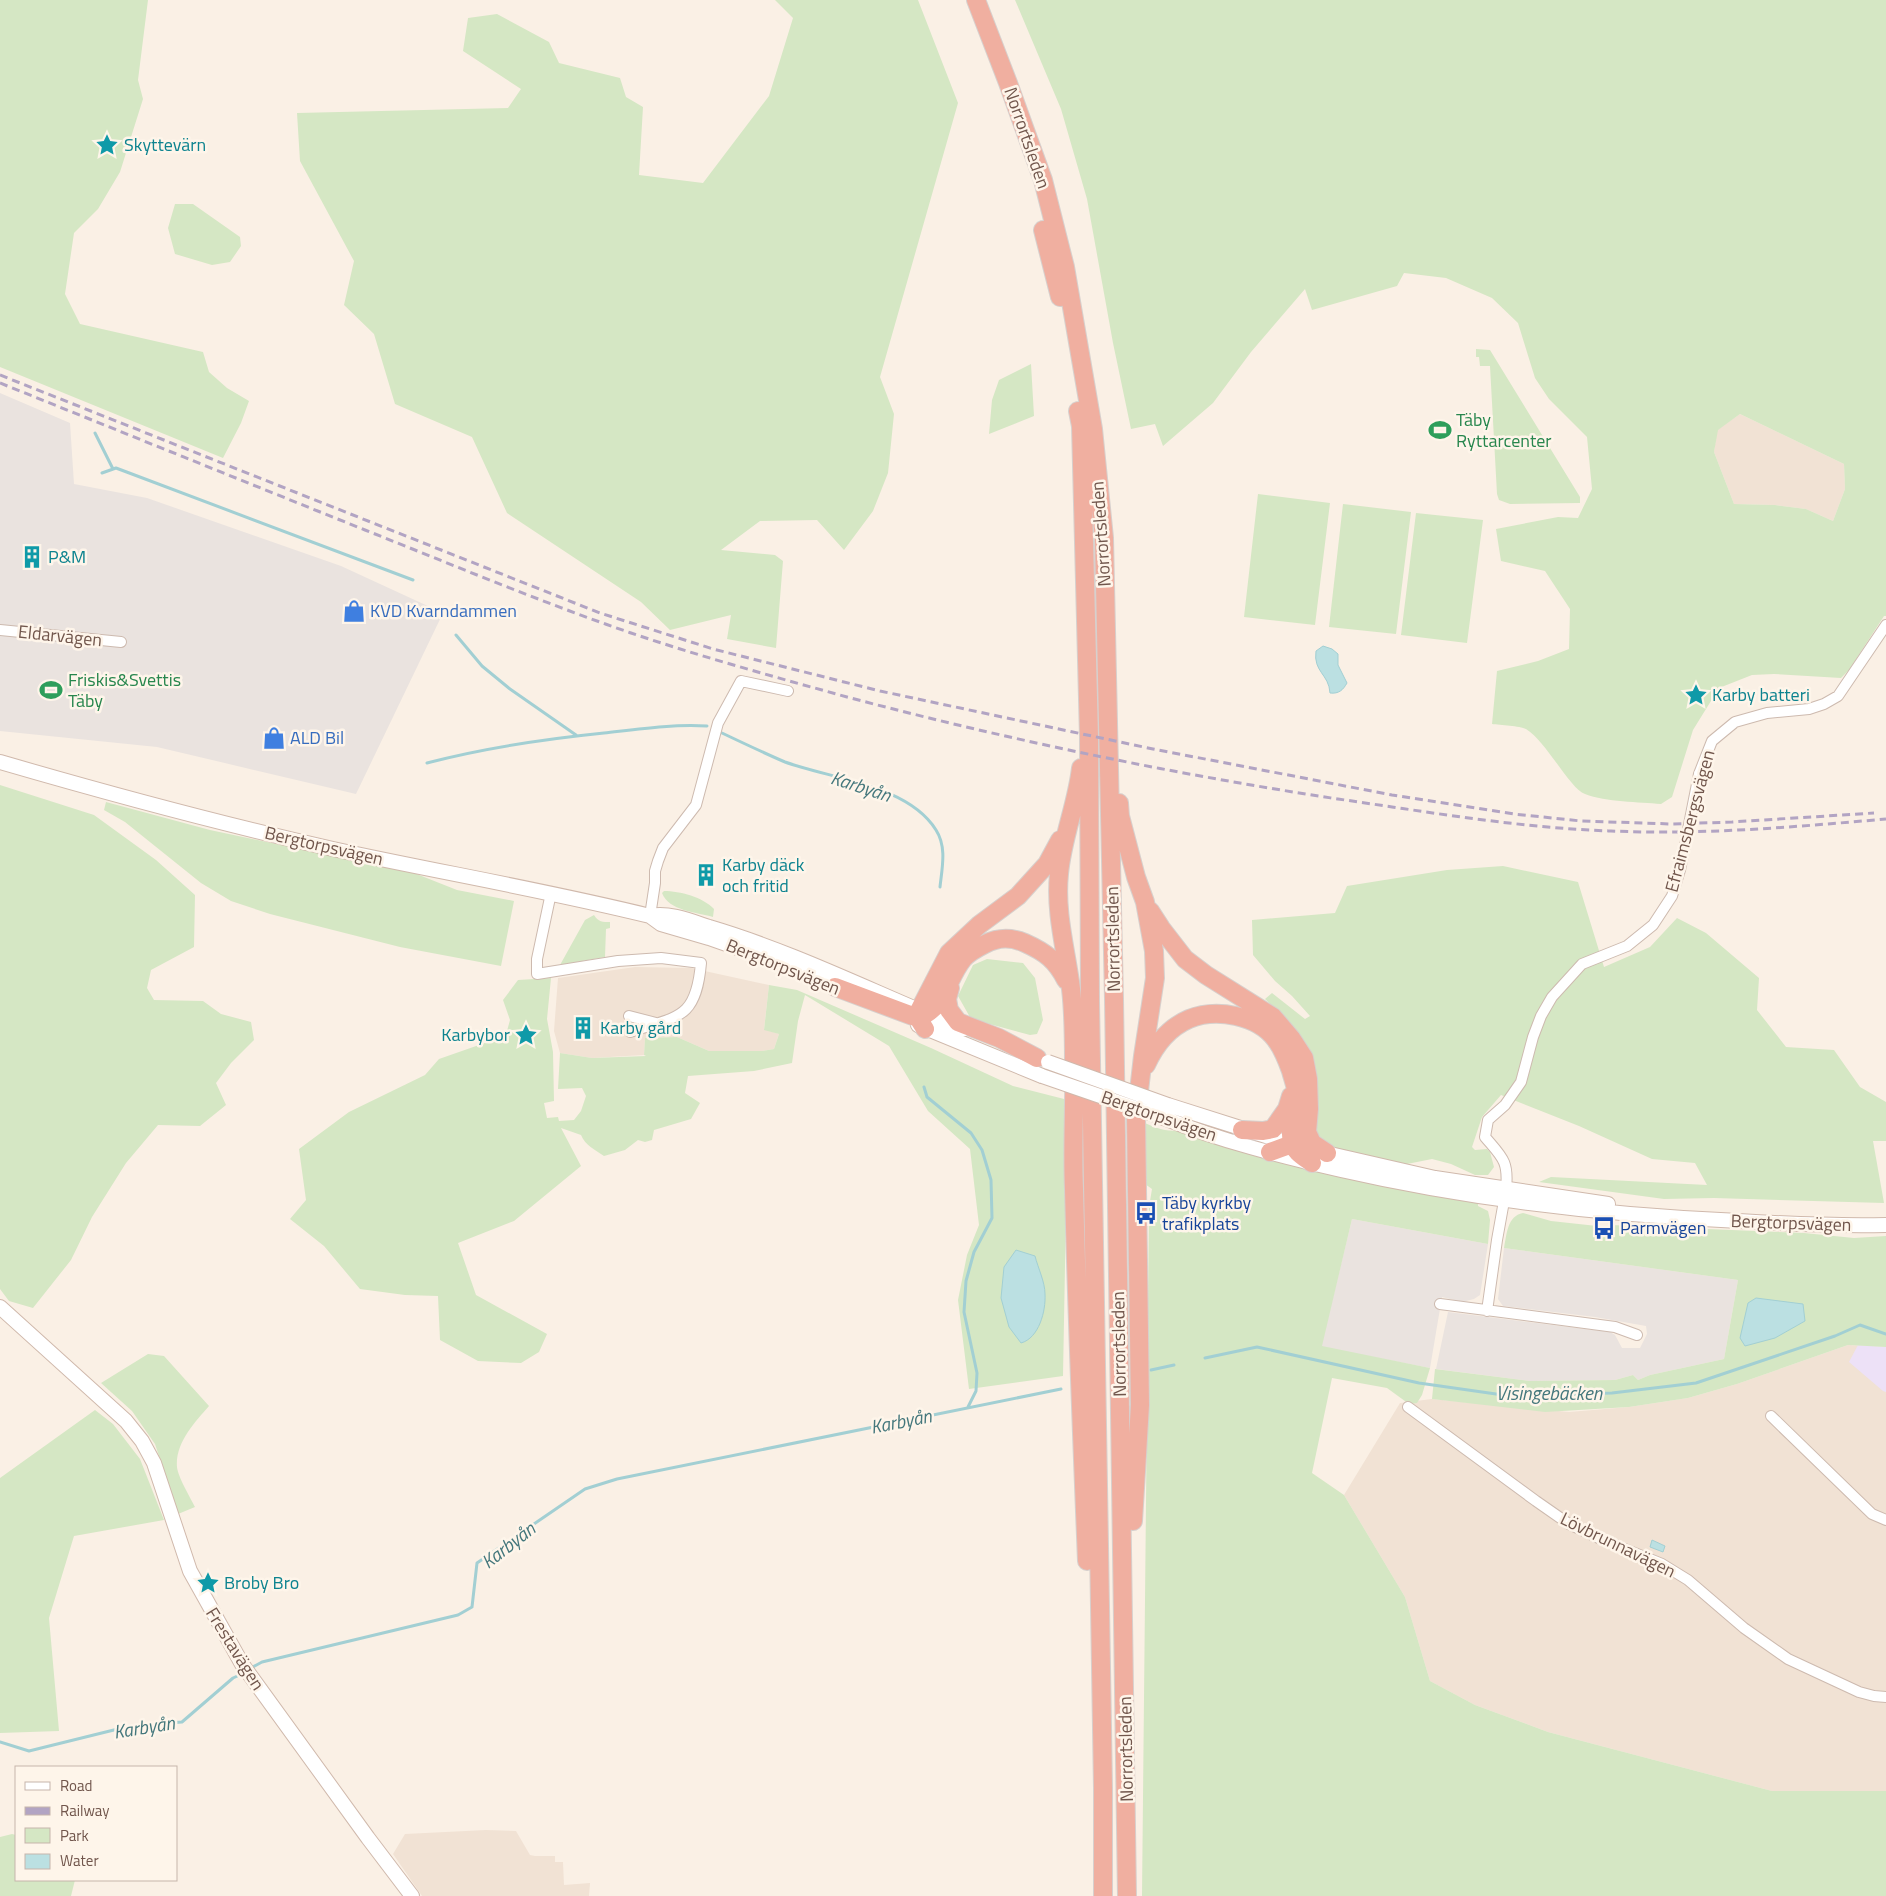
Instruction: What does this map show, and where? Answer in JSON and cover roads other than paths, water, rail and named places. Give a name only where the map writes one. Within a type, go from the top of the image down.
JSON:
[{"type":"highway","name":"Norrortsleden","points":[[965,0],[979,30],[1035,194],[1063,312],[1081,426],[1089,747],[1090,1001],[1103,1788],[1103,1896]]},
{"type":"highway","name":"Norrortsleden","points":[[976,0],[1043,180],[1066,267],[1093,429],[1104,538],[1114,999],[1127,1896]]},
{"type":"highway","points":[[1104,538],[1110,598],[1120,816],[1136,877],[1145,902],[1154,951],[1155,978],[1136,1117],[1140,1405],[1132,1536],[1133,1708],[1126,1785]]},
{"type":"highway","points":[[922,1018],[949,953],[973,931],[1018,896],[1047,864],[1067,826],[1075,803],[1081,770],[1086,658]]},
{"type":"highway","points":[[1067,826],[1059,874],[1058,896],[1060,926],[1071,989],[1074,1066],[1074,1186],[1080,1380],[1094,1707],[1103,1788]]},
{"type":"highway","points":[[1145,902],[1161,928],[1186,960],[1273,1018],[1291,1038],[1304,1058],[1308,1079],[1309,1108],[1307,1132],[1320,1158]]},
{"type":"highway","points":[[922,1018],[937,1007],[954,973],[964,958],[975,948],[992,940],[1012,938],[1043,951],[1060,967],[1071,989]]},
{"type":"highway","points":[[954,973],[947,999],[949,1010],[958,1022],[999,1038],[1043,1060]]},
{"type":"highway","points":[[835,987],[922,1018]]},
{"type":"highway","points":[[1140,1082],[1146,1064],[1160,1040],[1180,1023],[1196,1016],[1226,1013],[1256,1022],[1275,1038],[1284,1053],[1292,1075],[1297,1095],[1296,1110],[1290,1134],[1292,1144],[1298,1153],[1320,1158]]},
{"type":"highway","points":[[1242,1130],[1263,1131],[1273,1129],[1287,1109],[1293,1091],[1292,1075]]},
{"type":"highway","points":[[1270,1152],[1292,1144],[1302,1132],[1309,1108]]},
{"type":"main road","name":"Bergtorpsvägen","points":[[0,762],[178,812],[332,848],[551,893],[650,916],[660,914],[688,921],[788,954],[1042,1076],[1292,1144]]},
{"type":"main road","name":"Bergtorpsvägen","points":[[650,916],[660,924],[709,938],[784,964],[835,987]]},
{"type":"main road","name":"Bergtorpsvägen","points":[[922,1018],[1043,1060],[1166,1111],[1196,1131],[1270,1152],[1320,1158],[1435,1178],[1505,1195],[1644,1209],[1695,1219],[1838,1226],[1886,1225]]},
{"type":"main road","name":"Frestavägen","points":[[0,1307],[126,1421],[142,1441],[154,1463],[190,1571],[242,1664],[412,1896]]},
{"type":"street","name":"Efraimsbergsvägen","points":[[1505,1195],[1506,1162],[1485,1137],[1488,1120],[1505,1105],[1521,1082],[1541,1016],[1552,997],[1582,964],[1627,946],[1653,925],[1672,896],[1680,870],[1699,774],[1712,741],[1735,722],[1767,713],[1809,709],[1824,704],[1838,696],[1886,625]]},
{"type":"street","name":"Eldarvägen","points":[[0,630],[121,642]]},
{"type":"street","points":[[650,916],[655,872],[663,848],[696,805],[718,723],[741,681],[788,691]]},
{"type":"street","points":[[551,893],[537,959],[537,974],[626,960],[661,958],[701,963],[699,984],[688,1009],[679,1016],[630,1032]]},
{"type":"street","points":[[629,1016],[657,1023]]},
{"type":"street","points":[[1487,1311],[1505,1195]]},
{"type":"street","points":[[1440,1304],[1615,1327],[1637,1335]]},
{"type":"street","name":"Lövbrunnavägen","points":[[1408,1407],[1569,1524],[1662,1564],[1688,1580],[1744,1628],[1788,1659],[1859,1692],[1886,1697]]},
{"type":"street","points":[[1771,1416],[1872,1514],[1886,1520]]},
{"type":"water","points":[[1323,646],[1332,649],[1338,654],[1338,665],[1347,683],[1338,692],[1330,693],[1327,681],[1317,664],[1316,651]]},
{"type":"water","points":[[1016,1250],[1035,1256],[1045,1289],[1043,1316],[1037,1330],[1032,1336],[1021,1343],[1009,1327],[1001,1298],[1004,1267]]},
{"type":"water","points":[[1756,1298],[1803,1304],[1805,1321],[1775,1338],[1745,1346],[1740,1338],[1748,1303]]},
{"type":"water","points":[[1652,1540],[1665,1546],[1663,1552],[1650,1547]]},
{"type":"waterway","points":[[95,433],[113,469]]},
{"type":"waterway","points":[[102,473],[116,468],[413,580]]},
{"type":"waterway","points":[[456,635],[482,666],[510,689],[576,735]]},
{"type":"waterway","points":[[427,763],[492,748],[559,738],[656,727],[707,726]]},
{"type":"waterway","name":"Karbyån","points":[[722,733],[785,762],[868,786],[888,793],[907,803],[923,815],[936,830],[942,843],[943,858],[940,887]]},
{"type":"waterway","points":[[924,1087],[927,1097],[971,1133],[982,1150],[991,1180],[992,1218],[974,1252],[966,1281],[964,1312],[977,1373],[976,1391],[968,1407]]},
{"type":"waterway","name":"Visingebäcken","points":[[1205,1358],[1257,1347],[1419,1383],[1510,1396],[1612,1393],[1696,1383],[1835,1336],[1860,1325],[1886,1334]]},
{"type":"waterway","name":"Visingebäcken","points":[[1151,1370],[1174,1365]]},
{"type":"waterway","name":"Karbyån","points":[[251,1668],[262,1662],[458,1615],[472,1607],[477,1563],[585,1489],[617,1479],[1061,1389]]},
{"type":"waterway","name":"Karbyån","points":[[0,1742],[29,1751],[130,1726],[182,1722],[233,1678],[244,1673]]},
{"type":"railway","points":[[0,375],[600,613],[713,649],[880,691],[1153,749],[1392,795],[1514,814],[1581,821],[1672,824],[1874,813]]},
{"type":"railway","points":[[0,383],[464,570],[597,621],[766,674],[969,728],[1091,755],[1214,779],[1474,819],[1543,827],[1611,831],[1680,832],[1886,819]]},
{"type":"place","name":"Skyttevärn","points":[[107,145]]},
{"type":"place","name":"Täby Ryttarcenter","points":[[1440,430]]},
{"type":"place","name":"P&M","points":[[32,557]]},
{"type":"place","name":"KVD Kvarndammen","points":[[354,611]]},
{"type":"place","name":"Friskis&Svettis Täby","points":[[51,690]]},
{"type":"place","name":"Karby batteri","points":[[1696,695]]},
{"type":"place","name":"ALD Bil","points":[[274,738]]},
{"type":"place","name":"Karby däck och fritid","points":[[706,875]]},
{"type":"place","name":"Karby gård","points":[[583,1028]]},
{"type":"place","name":"Karbybor","points":[[526,1035]]},
{"type":"place","name":"Täby kyrkby trafikplats","points":[[1146,1213]]},
{"type":"place","name":"Parmvägen","points":[[1604,1228]]},
{"type":"place","name":"Broby Bro","points":[[208,1583]]}]
